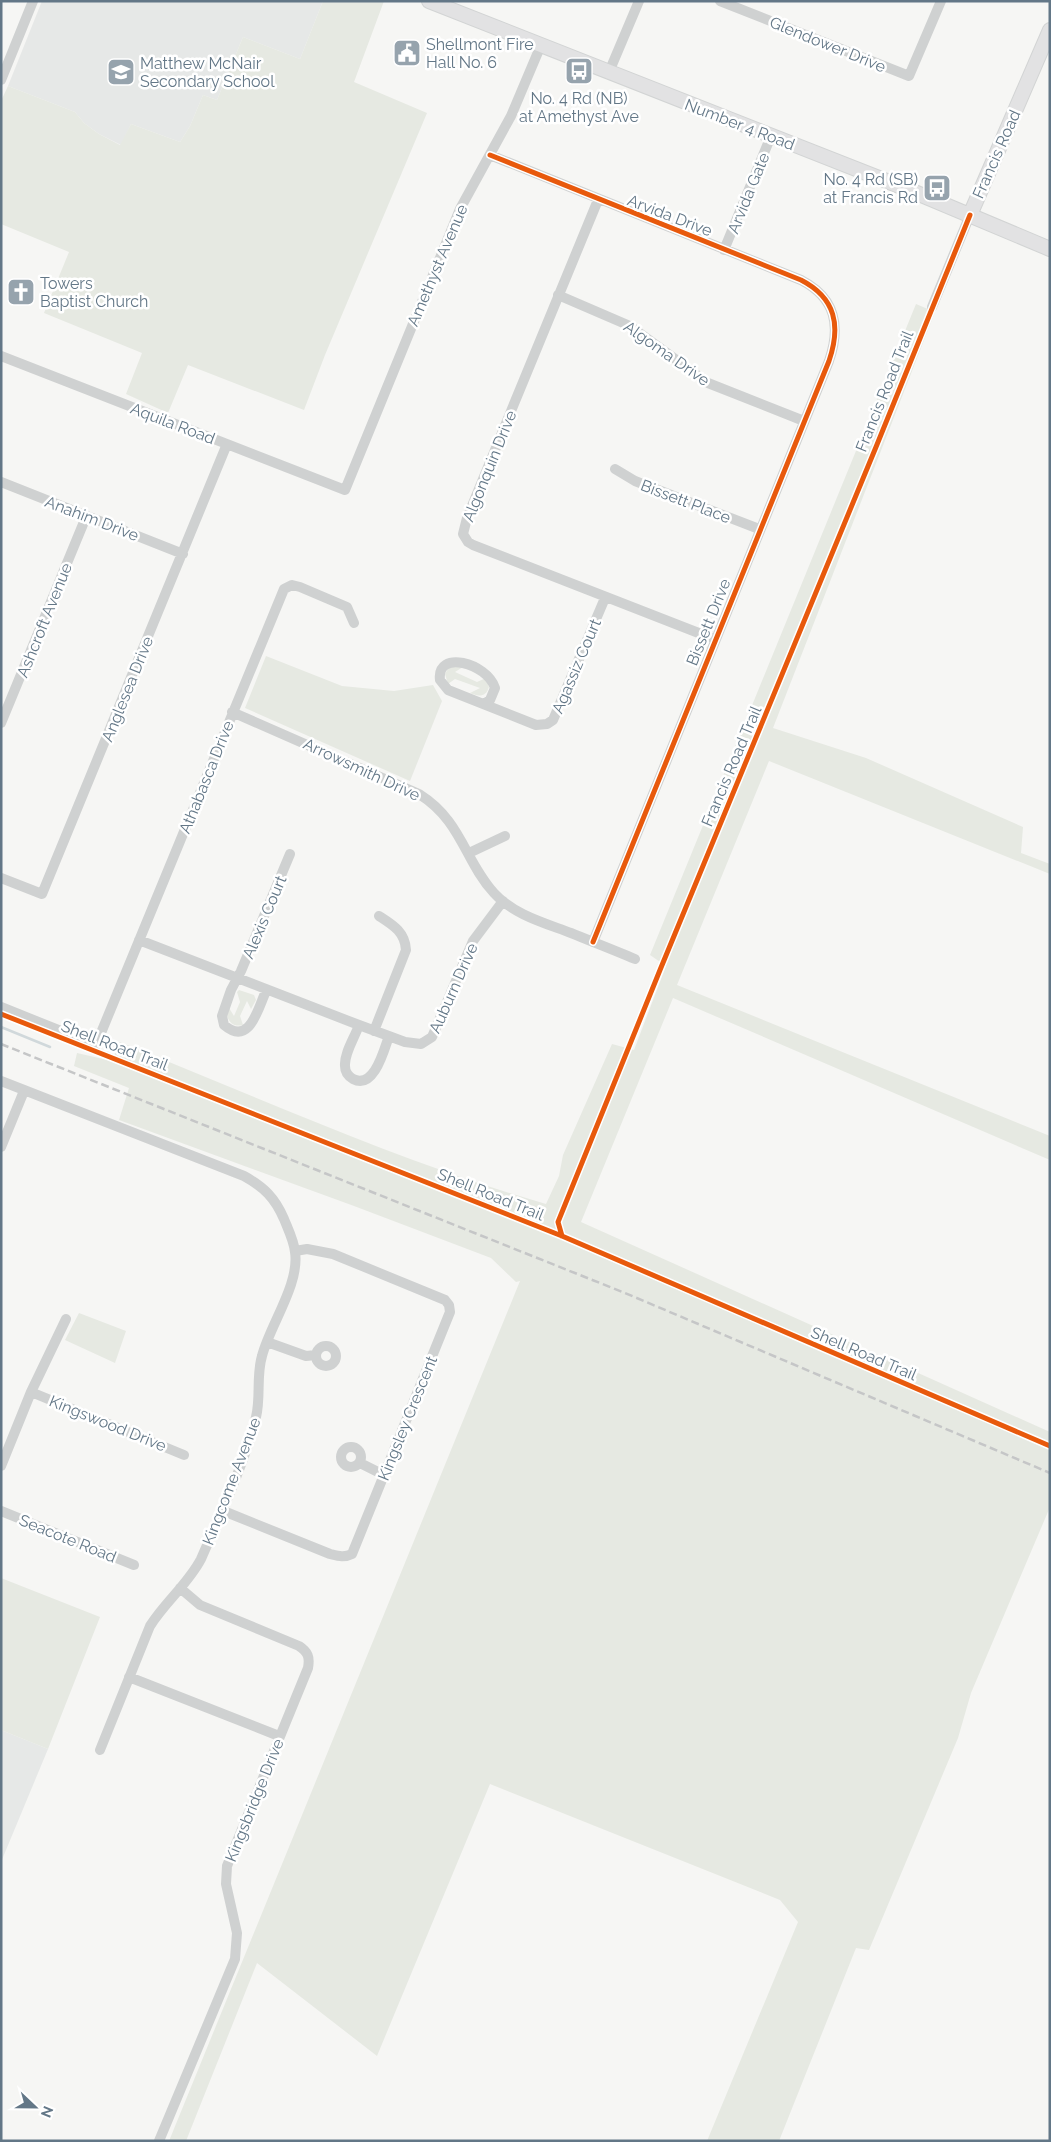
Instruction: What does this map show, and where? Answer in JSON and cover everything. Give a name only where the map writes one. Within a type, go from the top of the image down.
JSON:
[{"type":"main road","name":"Number 4 Road","points":[[429,1],[1050,248]]},
{"type":"main road","name":"Francis Road","points":[[970,215],[1050,30]]},
{"type":"street","points":[[1,80],[33,1]]},
{"type":"street","points":[[609,72],[639,1]]},
{"type":"street","name":"Glendower Drive","points":[[720,1],[909,76],[941,1]]},
{"type":"street","points":[[745,12],[750,1]]},
{"type":"street","name":"Amethyst Avenue","points":[[345,490],[455,219],[512,116],[541,45]]},
{"type":"street","name":"Arvida Gate","points":[[724,250],[772,136]]},
{"type":"street","name":"Arvida Drive","points":[[490,156],[811,285],[824,296],[832,309]]},
{"type":"street","name":"Algonquin Drive","points":[[598,200],[467,518],[463,534],[468,542],[473,545],[714,640]]},
{"type":"street","name":"Francis Road","points":[[932,307],[970,215]]},
{"type":"street","name":"Algoma Drive","points":[[558,295],[630,326],[708,383],[804,421]]},
{"type":"street","name":"Bissett Drive","points":[[592,942],[834,347],[835,327],[832,309]]},
{"type":"street","name":"Aquila Road","points":[[1,356],[345,490]]},
{"type":"street","name":"Anglesea Drive","points":[[1,878],[42,894],[227,444]]},
{"type":"street","name":"Bissett Place","points":[[614,469],[635,481],[759,529]]},
{"type":"street","name":"Anahim Drive","points":[[1,482],[183,554]]},
{"type":"street","name":"Ashcroft Avenue","points":[[1,723],[86,517]]},
{"type":"street","name":"Athabasca Drive","points":[[1,1007],[96,1045],[284,588],[292,585],[300,587],[347,607],[354,623]]},
{"type":"street","name":"Agassiz Court","points":[[484,704],[490,700],[495,688],[486,673],[462,663],[450,662],[444,666],[440,676],[445,688],[484,704],[536,725],[547,724],[553,720],[605,598]]},
{"type":"street","name":"Arrowsmith Drive","points":[[232,712],[419,794],[430,801],[448,819],[470,853],[483,878],[502,901],[520,913],[635,959]]},
{"type":"street","points":[[470,853],[505,836]]},
{"type":"street","name":"Alexis Court","points":[[237,980],[290,854]]},
{"type":"street","name":"Auburn Drive","points":[[139,940],[237,980],[374,1031],[414,1044],[424,1043],[432,1037],[473,941],[502,901]]},
{"type":"street","points":[[374,1031],[406,950],[404,937],[397,928],[380,916]]},
{"type":"street","points":[[237,980],[231,990],[222,1016],[224,1025],[232,1030],[243,1031],[251,1024],[266,991]]},
{"type":"street","points":[[359,1025],[345,1066],[348,1075],[356,1080],[365,1080],[372,1074],[389,1036]]},
{"type":"street","name":"Kingcome Avenue","points":[[1,1081],[244,1176],[258,1184],[268,1192],[279,1208],[295,1251],[295,1266],[290,1283],[267,1342],[259,1371],[259,1399],[251,1434],[201,1559],[194,1573],[160,1608],[150,1626],[100,1750]]},
{"type":"street","points":[[1,1147],[24,1090]]},
{"type":"street","name":"Kingsley Crescent","points":[[221,1510],[330,1554],[347,1557],[352,1554],[448,1318],[449,1305],[445,1300],[333,1254],[314,1250],[295,1251]]},
{"type":"street","points":[[1,1466],[31,1392],[66,1319]]},
{"type":"street","points":[[267,1342],[306,1356],[316,1355]]},
{"type":"street","name":"Kingswood Drive","points":[[31,1392],[184,1455]]},
{"type":"street","points":[[360,1463],[384,1475]]},
{"type":"street","name":"Seacote Road","points":[[1,1512],[134,1564]]},
{"type":"street","name":"Kingsbridge Drive","points":[[159,2141],[235,1959],[237,1934],[225,1874],[308,1668],[310,1658],[306,1651],[299,1646],[200,1605],[180,1588]]},
{"type":"street","points":[[129,1677],[279,1736]]},
{"type":"shaded area","name":"Matthew McNair Secondary School","points":[[42,1],[323,1],[300,59],[243,37],[217,100],[203,95],[190,126],[180,142],[131,124],[121,145],[99,134],[84,123],[75,112],[8,86]]},
{"type":"shaded area","points":[[323,1],[384,1],[354,82],[427,113],[325,355],[304,410],[188,365],[168,413],[126,394],[142,353],[44,313],[69,252],[1,224],[1,101],[8,86],[75,112],[84,123],[99,134],[120,145],[131,124],[180,142],[190,126],[203,95],[217,100],[243,37],[300,59]]},
{"type":"shaded area","points":[[916,304],[935,312],[773,728],[866,758],[1023,827],[1021,853],[1050,864],[1050,874],[769,761],[677,985],[1050,1136],[1050,1160],[673,998],[581,1222],[1050,1432],[1050,1507],[971,1693],[958,1738],[869,1950],[856,1948],[779,2141],[707,2141],[798,1922],[780,1900],[490,1784],[377,2056],[257,1963],[186,2141],[169,2141],[520,1281],[516,1282],[491,1258],[119,1120],[129,1088],[74,1066],[77,1053],[112,1061],[120,1042],[384,1149],[438,1169],[546,1204],[559,1176],[563,1155],[612,1044],[634,1050],[666,966],[650,955]]},
{"type":"shaded area","points":[[266,656],[342,686],[394,691],[433,685],[442,701],[410,781],[245,708]]},
{"type":"shaded area","points":[[449,667],[463,667],[455,672],[477,682],[486,678],[488,690],[482,695],[476,695],[470,693],[480,688],[455,679],[448,684],[445,674]]},
{"type":"shaded area","points":[[239,990],[254,995],[256,1000],[251,1009],[247,1001],[240,1016],[243,1025],[238,1026],[231,1023],[227,1016],[229,1008],[234,1016],[240,1002],[237,992]]},
{"type":"shaded area","points":[[79,1313],[126,1331],[115,1363],[65,1340]]},
{"type":"shaded area","points":[[1,1578],[100,1617],[48,1749],[1,1730]]},
{"type":"shaded area","points":[[1,1730],[48,1749],[1,1862]]},
{"type":"waterway","points":[[1,1027],[50,1047]]},
{"type":"railway","points":[[1,1044],[625,1293],[1050,1473]]},
{"type":"cycle path","points":[[490,155],[801,280],[822,295],[833,314],[835,325],[835,336],[829,361],[593,942]]},
{"type":"cycle path","name":"Francis Road Trail","points":[[562,1236],[558,1222],[970,215]]},
{"type":"cycle path","name":"Shell Road Trail","points":[[1,1014],[562,1236],[1050,1446]]},
{"type":"place","name":"Shellmont Fire Hall No. 6","points":[[407,53]]},
{"type":"place","name":"No. 4 Rd (NB) at Amethyst Ave","points":[[579,71]]},
{"type":"place","name":"Matthew McNair Secondary School","points":[[121,72]]},
{"type":"place","name":"No. 4 Rd (SB) at Francis Rd","points":[[937,188]]},
{"type":"place","name":"Towers Baptist Church","points":[[21,292]]}]
